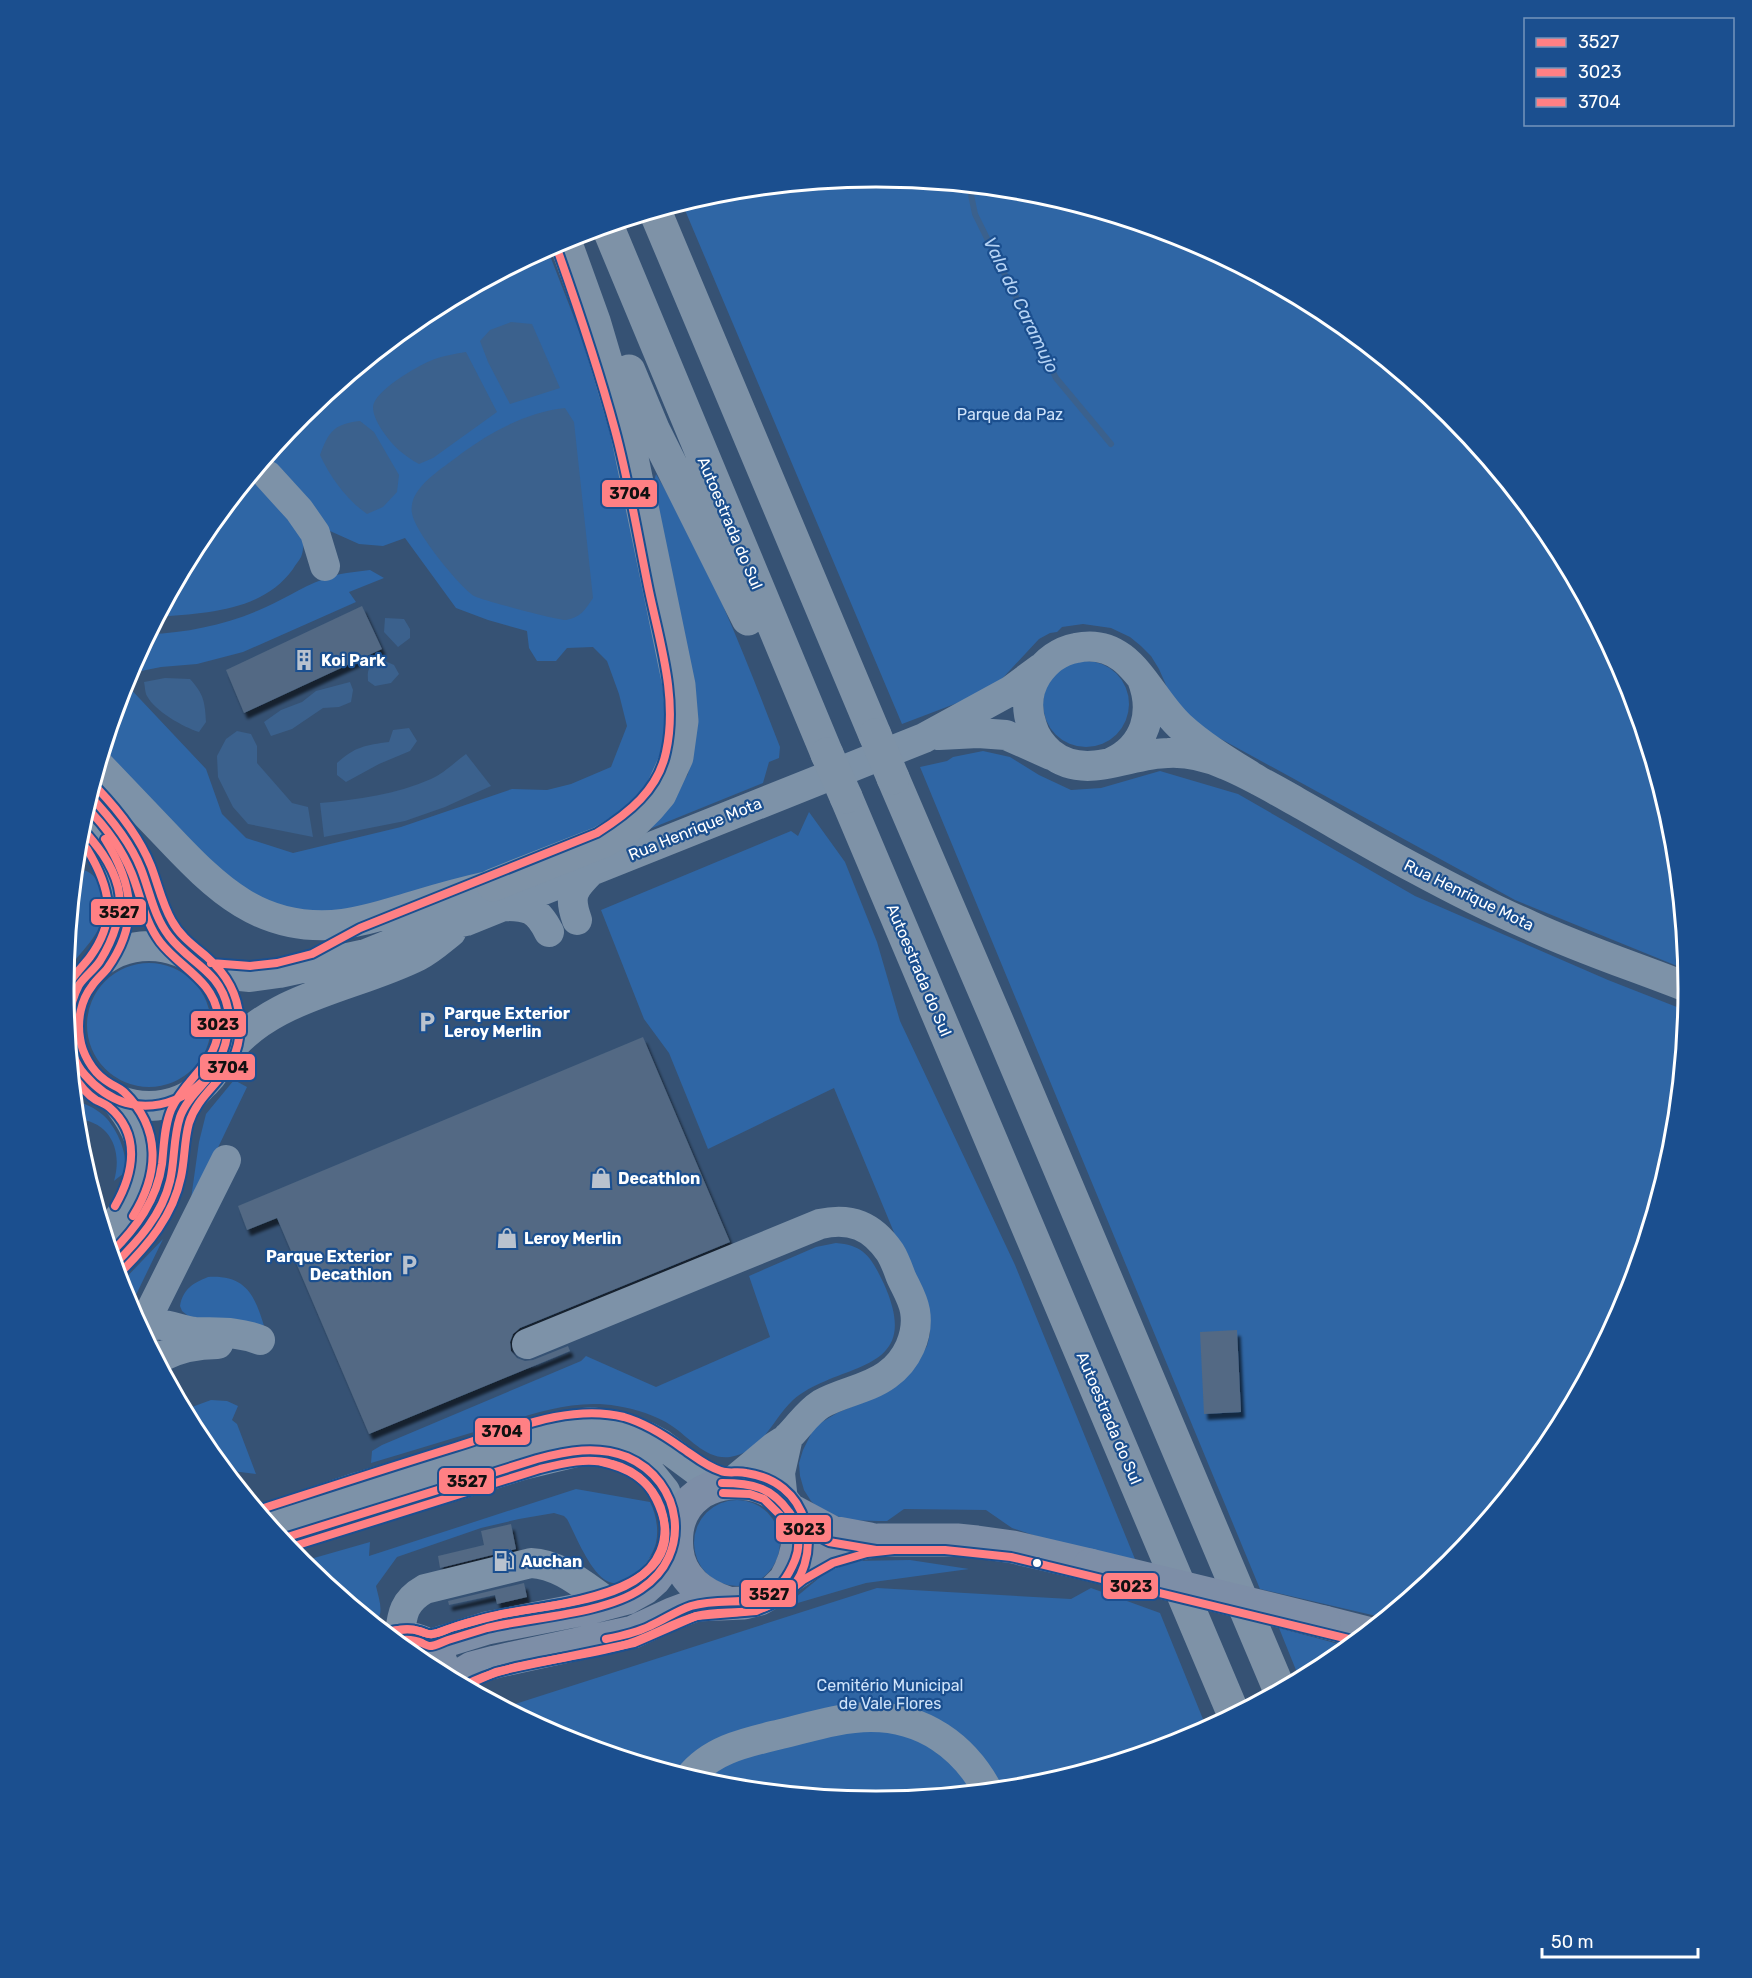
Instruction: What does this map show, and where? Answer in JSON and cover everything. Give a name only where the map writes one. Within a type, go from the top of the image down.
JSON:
[{"type":"highway","points":[[658,217],[892,778],[1277,1684]]},
{"type":"highway","name":"Autoestrada do Sul","points":[[610,232],[827,754],[1231,1709]]},
{"type":"highway","points":[[573,246],[672,468],[770,659],[814,721]]},
{"type":"highway","points":[[498,896],[632,824],[660,794],[677,757],[681,739],[680,685],[626,429],[594,321],[568,249]]},
{"type":"main road","points":[[410,1642],[627,1598],[645,1588],[666,1565],[677,1537],[681,1517],[690,1503],[704,1491],[727,1483],[752,1484],[770,1490],[786,1505],[832,1532],[878,1540],[977,1542],[1013,1547],[1358,1631]]},
{"type":"main road","points":[[785,1580],[795,1562],[798,1541],[795,1521],[786,1505]]},
{"type":"main road","points":[[677,1537],[677,1556],[685,1573],[696,1587],[711,1598],[728,1603]]},
{"type":"main road","points":[[460,1675],[472,1668],[484,1665],[633,1632],[690,1607],[744,1603],[760,1599],[818,1558],[842,1548],[878,1540]]},
{"type":"main road","points":[[412,1644],[436,1653],[442,1663]]},
{"type":"street","points":[[268,476],[299,510],[315,533],[325,566]]},
{"type":"street","points":[[1097,647],[1118,654],[1127,661],[1171,717],[1187,732],[1259,781],[1209,759],[1182,754],[1149,755],[1090,767],[1078,766],[1054,756],[1045,749],[1033,729],[1028,707],[1032,684],[1045,664],[1074,648],[1097,647]]},
{"type":"street","name":"Rua Henrique Mota","points":[[120,1259],[155,1216],[170,1183],[180,1118],[185,1105],[240,1038],[259,1023],[285,1008],[419,955],[498,896],[591,871],[924,738],[1010,692],[1045,664]]},
{"type":"street","points":[[1103,765],[1125,754],[1134,746],[1143,731],[1148,713],[1148,701],[1141,678]]},
{"type":"street","name":"Rua Henrique Mota","points":[[924,738],[966,733],[1006,735],[1054,756]]},
{"type":"street","points":[[104,770],[210,880],[237,901],[281,920],[311,925],[342,924],[498,896]]},
{"type":"street","name":"Rua Henrique Mota","points":[[1259,781],[1415,869],[1530,926],[1678,984]]},
{"type":"street","points":[[79,1085],[137,1105],[160,1105],[182,1099],[209,1078],[227,1045],[229,1020],[224,995],[199,964],[164,928],[128,843],[96,802]]},
{"type":"street","points":[[74,998],[80,984],[99,963],[116,929],[120,913],[120,898],[114,875],[88,836]]},
{"type":"street","points":[[577,920],[572,907],[572,895],[577,885],[591,871]]},
{"type":"street","points":[[316,964],[364,938],[458,901],[498,896],[534,911],[542,919],[549,932]]},
{"type":"street","name":"Rua Henrique Mota","points":[[199,964],[250,977],[279,973],[366,954],[423,931],[466,921]]},
{"type":"street","points":[[99,963],[126,948],[158,946],[199,964]]},
{"type":"street","points":[[77,1059],[85,1074],[108,1094],[130,1119],[142,1144],[143,1169],[138,1190],[121,1217],[110,1228]]},
{"type":"street","points":[[146,1321],[226,1160]]},
{"type":"street","points":[[272,1516],[358,1487],[539,1433],[592,1422],[620,1427],[648,1437],[696,1470],[727,1483],[788,1437],[800,1422],[820,1405],[888,1375],[908,1351],[913,1339],[915,1310],[892,1255],[874,1234],[856,1224],[832,1221],[812,1227],[527,1344]]},
{"type":"street","points":[[169,1276],[166,1289],[167,1309],[170,1317],[179,1327]]},
{"type":"street","points":[[148,1326],[157,1324],[194,1332],[229,1332],[257,1346],[205,1344],[174,1350],[162,1355]]},
{"type":"street","points":[[786,1505],[780,1473],[788,1437]]},
{"type":"street","points":[[290,1536],[524,1465],[581,1451],[596,1450],[623,1456],[649,1471],[665,1491],[677,1537]]},
{"type":"street","points":[[265,1508],[358,1487]]},
{"type":"street","points":[[408,1640],[403,1612],[415,1594],[425,1589],[531,1563],[554,1567],[609,1603]]},
{"type":"street","points":[[695,1770],[724,1750],[837,1721],[871,1717],[908,1722],[937,1734],[964,1757],[983,1785]]},
{"type":"green space","name":"Parque da Paz","points":[[824,188],[928,188],[981,193],[1033,202],[1134,229],[1231,269],[1277,294],[1365,352],[1443,422],[1513,500],[1571,588],[1596,634],[1636,731],[1651,781],[1672,884],[1678,966],[1515,900],[1199,727],[1169,692],[1151,656],[1130,637],[1111,628],[1083,624],[1062,627],[1057,632],[1039,639],[999,682],[973,697],[902,724],[685,210],[771,193]]},
{"type":"green space","points":[[550,256],[613,427],[670,714],[664,752],[633,807],[581,838],[497,868],[328,914],[296,912],[237,888],[108,757],[132,690],[206,769],[222,814],[246,838],[293,853],[401,827],[512,789],[547,790],[571,784],[611,767],[627,726],[607,661],[593,647],[567,648],[556,661],[537,661],[529,648],[527,631],[456,608],[405,538],[383,546],[359,544],[330,531],[305,534],[303,552],[293,569],[265,594],[231,608],[166,616],[209,543],[239,500],[309,422],[387,352],[430,322],[475,294]]},
{"type":"green space","points":[[656,474],[709,574],[739,642],[780,747],[779,758],[769,762],[763,783],[647,830],[669,805],[688,774],[694,736],[653,485]]},
{"type":"green space","points":[[370,570],[384,578],[349,592],[356,602],[243,652],[197,664],[140,671],[156,633],[190,630],[244,616],[307,586],[341,574]]},
{"type":"green space","points":[[1086,661],[1110,668],[1122,680],[1129,704],[1122,728],[1110,740],[1086,747],[1062,740],[1050,728],[1043,704],[1050,680],[1062,668]]},
{"type":"green space","points":[[983,751],[1010,757],[1039,775],[1071,790],[1101,788],[1160,771],[1238,794],[1415,896],[1608,980],[1678,1007],[1672,1094],[1651,1197],[1636,1247],[1596,1344],[1571,1390],[1513,1478],[1443,1556],[1377,1616],[1260,1589],[920,767],[947,761],[953,757]]},
{"type":"green space","points":[[809,812],[845,862],[877,942],[900,1021],[1015,1265],[1137,1564],[1077,1550],[1012,1528],[986,1510],[904,1509],[887,1521],[847,1520],[819,1509],[804,1490],[799,1463],[811,1434],[807,1431],[837,1413],[882,1394],[918,1361],[927,1346],[930,1319],[834,1088],[708,1149],[669,1053],[644,1019],[601,910],[791,831],[798,836]]},
{"type":"green space","points":[[82,870],[95,878],[103,901],[100,925],[75,961]]},
{"type":"green space","points":[[149,963],[173,968],[192,982],[206,1001],[211,1025],[206,1049],[192,1068],[173,1082],[149,1087],[125,1082],[106,1068],[92,1049],[87,1025],[92,1001],[106,982],[125,968]]},
{"type":"green space","points":[[234,1080],[247,1087],[190,1206],[199,1142],[206,1114]]},
{"type":"green space","points":[[82,1103],[100,1112],[108,1120],[121,1143],[125,1168],[122,1175],[114,1181],[117,1159],[115,1148],[105,1131],[85,1120]]},
{"type":"green space","points":[[163,1239],[135,1296],[127,1276]]},
{"type":"green space","points":[[836,1243],[861,1250],[876,1267],[894,1314],[894,1335],[886,1351],[872,1362],[812,1387],[793,1400],[759,1442],[741,1454],[730,1457],[713,1455],[666,1422],[638,1411],[617,1406],[583,1404],[533,1414],[371,1463],[372,1451],[382,1445],[581,1361],[586,1356],[656,1387],[770,1337],[749,1276],[816,1247]]},
{"type":"green space","points":[[208,1277],[221,1277],[241,1284],[253,1298],[265,1329],[192,1319],[182,1311],[181,1300],[186,1291],[193,1284]]},
{"type":"green space","points":[[211,1400],[227,1401],[238,1406],[232,1420],[237,1424],[256,1474],[234,1471],[192,1407]]},
{"type":"green space","points":[[576,1489],[650,1502],[656,1522],[656,1543],[649,1558],[638,1573],[623,1582],[607,1581],[595,1570],[567,1519],[554,1513],[481,1528],[397,1557],[376,1586],[381,1611],[378,1619],[312,1559],[370,1542],[369,1556]]},
{"type":"green space","points":[[729,1500],[745,1500],[768,1512],[777,1526],[780,1543],[777,1560],[768,1574],[745,1586],[729,1586],[713,1579],[701,1567],[694,1551],[694,1535],[701,1519],[713,1507]]},
{"type":"green space","points":[[910,1560],[969,1569],[866,1583],[784,1607],[830,1569],[853,1561]]},
{"type":"green space","name":"Cemitério Municipal de Vale Flores","points":[[877,1588],[1071,1599],[1091,1588],[1160,1613],[1204,1721],[1134,1749],[1033,1776],[981,1785],[876,1792],[771,1785],[668,1764],[618,1749],[513,1705]]},
{"type":"green space","points":[[1279,1628],[1339,1644],[1322,1656],[1297,1672]]},
{"type":"shaded area","points":[[511,322],[532,324],[560,388],[510,404],[488,362],[480,341],[490,330]]},
{"type":"shaded area","points":[[466,352],[497,412],[433,458],[419,464],[408,458],[384,433],[374,414],[375,401],[397,380],[424,364],[443,356]]},
{"type":"shaded area","points":[[565,408],[574,422],[593,598],[582,612],[566,620],[474,596],[448,570],[429,545],[420,532],[412,510],[413,500],[422,486],[434,474],[474,445],[524,418]]},
{"type":"shaded area","points":[[360,421],[374,432],[399,475],[397,492],[383,507],[367,514],[340,488],[320,455],[326,440],[334,430],[344,424]]},
{"type":"shaded area","points":[[385,618],[404,619],[410,629],[410,638],[398,647],[384,632]]},
{"type":"shaded area","points":[[385,661],[394,665],[399,674],[391,683],[375,686],[368,681],[369,669]]},
{"type":"shaded area","points":[[165,678],[190,679],[198,689],[204,704],[206,722],[199,732],[170,718],[147,696],[144,682]]},
{"type":"shaded area","points":[[350,682],[353,690],[351,702],[339,707],[323,708],[292,729],[271,736],[264,722],[281,710],[302,702],[316,691]]},
{"type":"shaded area","points":[[409,728],[417,741],[410,751],[379,764],[346,782],[337,775],[337,763],[349,753],[367,746],[389,742],[393,730]]},
{"type":"shaded area","points":[[237,731],[251,734],[257,746],[257,763],[292,803],[308,807],[313,837],[248,824],[233,807],[218,777],[217,756],[226,739]]},
{"type":"shaded area","points":[[466,754],[491,786],[445,807],[405,821],[324,837],[320,803],[377,796],[405,789],[440,774]]},
{"type":"building","name":"Koi Park","points":[[362,606],[382,649],[244,713],[226,670]]},
{"type":"building","name":"Leroy Merlin","points":[[643,1037],[730,1242],[520,1328],[513,1334],[510,1342],[511,1351],[517,1358],[525,1361],[533,1360],[568,1346],[570,1351],[369,1434],[277,1218],[247,1230],[238,1206]]},
{"type":"building","points":[[1237,1330],[1241,1412],[1204,1414],[1200,1332]]},
{"type":"building","points":[[511,1524],[516,1549],[440,1568],[438,1556],[484,1545],[481,1531]]},
{"type":"building","points":[[524,1583],[527,1597],[497,1604],[495,1595],[449,1605],[448,1601]]},
{"type":"waterway","name":"Vala do Caramujo","points":[[970,192],[975,214],[1056,378],[1111,444]]},
{"type":"transit line","name":"3704","points":[[211,963],[250,966],[277,963],[312,954],[360,928],[597,833],[631,809],[649,789],[662,766],[669,732],[670,712],[662,651],[615,430],[587,336],[558,253]]},
{"type":"transit line","name":"3704","points":[[99,790],[121,815],[141,844],[165,908],[175,926],[215,965],[229,983],[237,1003],[240,1026],[236,1051],[230,1063],[200,1101],[189,1123],[181,1177],[166,1217],[150,1240],[124,1268]]},
{"type":"transit line","name":"3527","points":[[77,1063],[89,1080],[120,1101],[143,1106],[160,1104],[191,1091],[215,1067],[227,1036],[229,1019],[224,996],[218,985],[203,968],[177,946],[164,929],[131,849],[112,821],[96,803]]},
{"type":"transit line","name":"3023","points":[[93,815],[123,856],[132,874],[147,918],[160,942],[203,983],[210,992],[218,1015],[218,1031],[210,1056],[178,1097],[171,1110],[155,1190],[144,1213],[116,1248]]},
{"type":"transit line","name":"3527","points":[[74,996],[79,985],[105,953],[116,926],[120,906],[118,887],[112,870],[88,836]]},
{"type":"transit line","name":"3704","points":[[105,839],[122,872],[127,888],[128,920],[125,936],[118,952],[85,998],[79,1031],[83,1050],[92,1067],[105,1080],[124,1092],[136,1106],[145,1121],[150,1136],[152,1168],[142,1200],[133,1216]]},
{"type":"transit line","name":"3023","points":[[74,976],[99,943],[107,916],[108,903],[105,890],[87,849]]},
{"type":"transit line","name":"3527","points":[[120,1258],[140,1237],[161,1205],[170,1181],[180,1117],[187,1103],[218,1065]]},
{"type":"transit line","name":"3023","points":[[79,1084],[89,1095],[109,1107],[119,1118],[130,1141],[130,1167],[127,1180],[115,1206]]},
{"type":"transit line","name":"3704","points":[[264,1508],[538,1421],[560,1416],[603,1414],[624,1417],[647,1426],[716,1469],[766,1478],[783,1488],[801,1512],[808,1543],[801,1575],[788,1592],[770,1605],[750,1611],[697,1616],[621,1646],[520,1666],[472,1682]]},
{"type":"transit line","name":"3527","points":[[290,1536],[537,1459],[582,1450],[604,1451],[627,1457],[646,1468],[660,1483],[670,1500],[674,1519],[674,1539],[669,1557],[658,1575],[641,1589],[626,1597],[567,1614],[487,1628],[432,1646],[407,1640]]},
{"type":"transit line","name":"3023","points":[[298,1545],[540,1469],[576,1462],[603,1462],[631,1472],[646,1484],[657,1499],[663,1516],[664,1534],[660,1551],[650,1567],[634,1581],[585,1599],[488,1617],[432,1634],[409,1629],[394,1631]]},
{"type":"transit line","name":"3704","points":[[394,1631],[409,1629],[429,1634],[435,1633],[502,1614],[589,1598],[618,1588],[643,1574],[660,1556],[665,1531],[656,1499],[647,1485],[634,1474],[602,1462]]},
{"type":"transit line","name":"3527","points":[[606,1639],[639,1631],[691,1606],[763,1597],[775,1590],[785,1578],[795,1560],[798,1542],[797,1529],[789,1512],[775,1497],[760,1488],[722,1483]]},
{"type":"transit line","name":"3023","points":[[723,1493],[750,1494],[764,1499],[783,1518],[829,1542],[876,1550],[892,1550]]},
{"type":"transit line","name":"3023","points":[[472,1682],[496,1672],[634,1643],[696,1616],[756,1611],[774,1603],[803,1580],[833,1563],[867,1553],[894,1550],[945,1550],[1011,1557],[1347,1639]]},
{"type":"place","name":"Koi Park","points":[[304,660]]},
{"type":"place","name":"Parque Exterior Leroy Merlin","points":[[427,1022]]},
{"type":"place","name":"Decathlon","points":[[601,1178]]},
{"type":"place","name":"Leroy Merlin","points":[[507,1238]]},
{"type":"place","name":"Parque Exterior Decathlon","points":[[409,1265]]},
{"type":"place","name":"Auchan","points":[[504,1561]]}]
